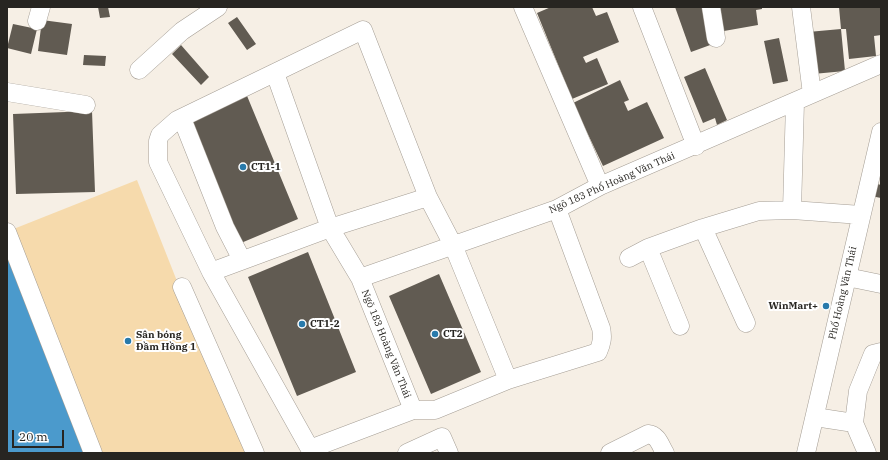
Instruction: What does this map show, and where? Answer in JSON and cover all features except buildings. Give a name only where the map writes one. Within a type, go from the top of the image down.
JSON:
[{"type":"street","points":[[139,70],[182,31],[218,7]]},
{"type":"street","points":[[523,7],[600,186]]},
{"type":"street","points":[[642,7],[696,146]]},
{"type":"street","points":[[711,7],[716,38]]},
{"type":"street","points":[[801,7],[812,94]]},
{"type":"street","points":[[508,380],[453,245],[428,197],[363,30],[177,120],[160,135],[158,140],[158,162],[211,272],[310,449],[413,410],[435,410],[508,380],[598,352],[603,336],[601,328],[557,209]]},
{"type":"street","name":"Ngõ 183 Phố Hoàng Văn Thái","points":[[360,278],[557,209],[600,186],[696,146],[881,64]]},
{"type":"street","name":"Ngõ 183 Hoàng Văn Thái","points":[[275,73],[330,228],[360,278],[413,410]]},
{"type":"street","points":[[7,92],[86,105]]},
{"type":"street","points":[[792,210],[795,102]]},
{"type":"street","points":[[177,120],[182,122],[185,126],[225,227],[242,260]]},
{"type":"street","name":"Phố Hoàng Văn Thái","points":[[806,453],[881,132]]},
{"type":"street","points":[[211,272],[330,228],[428,197]]},
{"type":"street","points":[[629,258],[648,248],[703,228],[759,211],[792,210],[861,215]]},
{"type":"street","points":[[703,228],[746,322]]},
{"type":"street","points":[[7,232],[93,453]]},
{"type":"street","points":[[648,248],[680,326]]},
{"type":"street","points":[[847,277],[881,284]]},
{"type":"street","points":[[182,287],[255,453]]},
{"type":"street","points":[[867,453],[854,423],[858,391],[873,354],[881,352]]},
{"type":"street","points":[[815,417],[854,423]]},
{"type":"street","points":[[610,453],[648,434],[653,435],[658,439],[665,453]]},
{"type":"street","points":[[407,453],[442,437],[449,453]]},
{"type":"shaded area","name":"Sân bóng Đầm Hồng 1","points":[[137,180],[245,453],[98,453],[11,230]]},
{"type":"water","points":[[7,244],[88,453],[7,453]]},
{"type":"place","name":"CT1-1","points":[[243,167]]},
{"type":"place","name":"WinMart+","points":[[826,306]]},
{"type":"place","name":"CT1-2","points":[[302,324]]},
{"type":"place","name":"CT2","points":[[435,334]]},
{"type":"place","name":"Sân bóng Đầm Hồng 1","points":[[128,341]]}]
